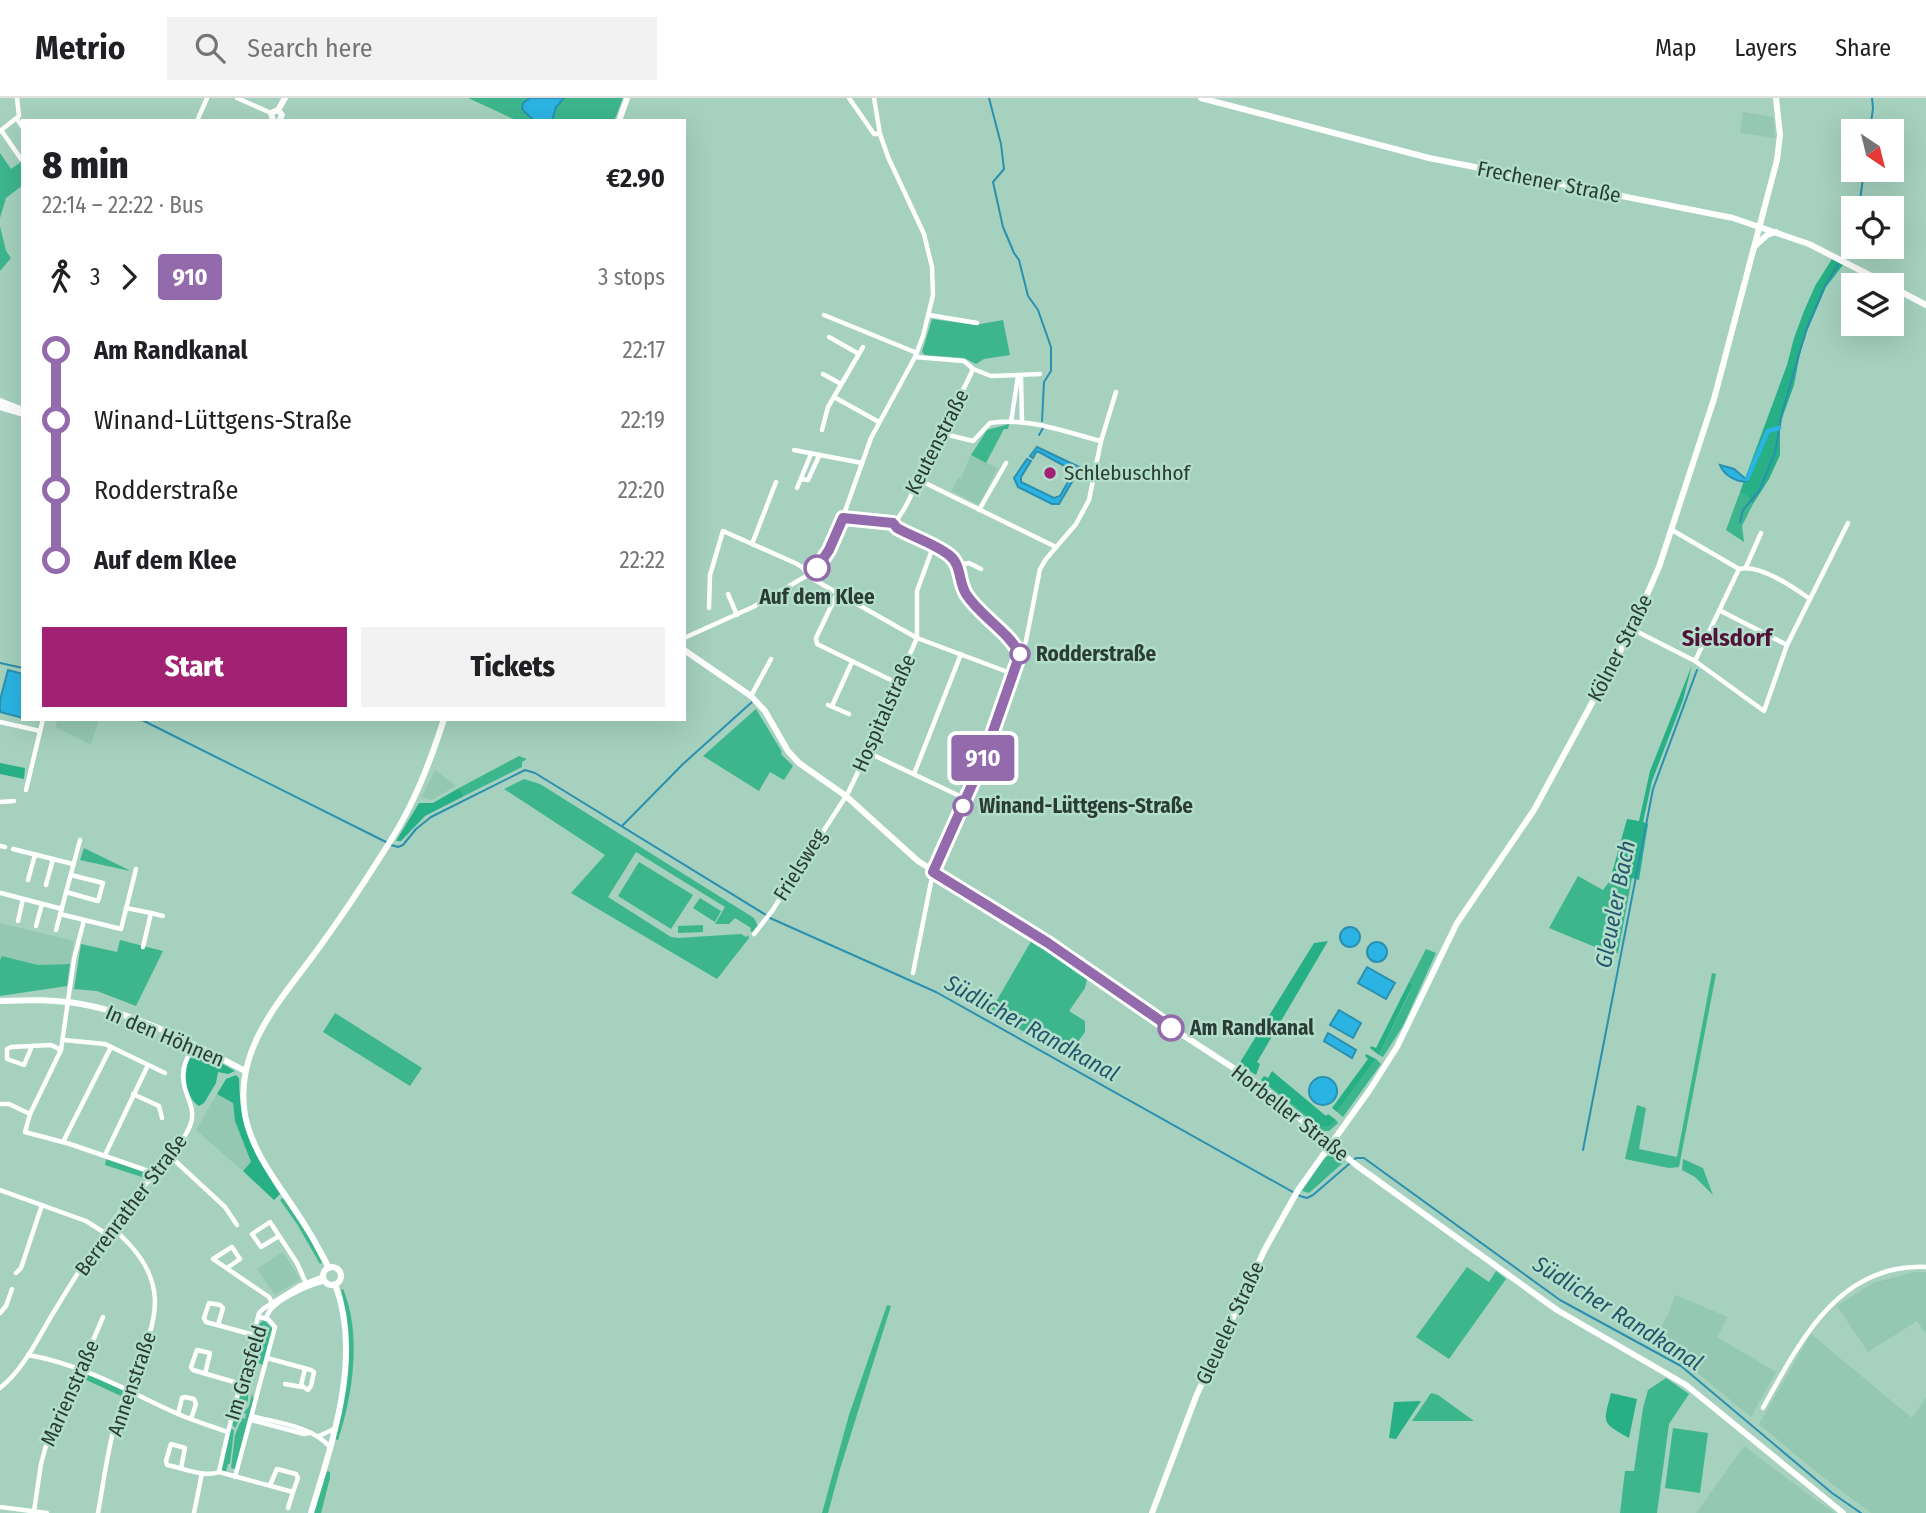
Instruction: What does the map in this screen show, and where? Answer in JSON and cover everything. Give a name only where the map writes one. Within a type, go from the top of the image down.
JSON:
[{"type":"street","points":[[17,98],[17,119],[0,131],[20,159]]},
{"type":"street","points":[[198,119],[207,98]]},
{"type":"street","points":[[237,98],[272,117],[285,98]]},
{"type":"street","points":[[620,119],[627,98]]},
{"type":"street","points":[[849,98],[868,128],[874,134],[880,134]]},
{"type":"street","points":[[686,637],[737,615],[817,568],[829,550],[843,518],[879,422],[916,355],[929,315],[933,276],[927,245],[880,134],[874,98]]},
{"type":"street","name":"Frechener Straße","points":[[1201,98],[1429,158],[1675,205],[1760,226],[1832,255],[1866,273]]},
{"type":"street","name":"Kölner Straße","points":[[1329,1144],[1376,1081],[1397,1047],[1457,923],[1534,810],[1632,629],[1653,583],[1714,399],[1760,226],[1779,147],[1776,98]]},
{"type":"street","points":[[278,110],[282,119]]},
{"type":"street","points":[[17,119],[21,125]]},
{"type":"street","points":[[1754,247],[1766,235],[1778,232]]},
{"type":"street","name":"Frechener Straße","points":[[1904,293],[1926,305]]},
{"type":"street","points":[[824,315],[916,355]]},
{"type":"street","points":[[929,315],[976,323]]},
{"type":"street","points":[[829,337],[859,354]]},
{"type":"street","points":[[822,430],[828,407],[863,347]]},
{"type":"street","name":"Keutenstraße","points":[[893,523],[903,509],[973,369],[964,361],[916,355]]},
{"type":"street","points":[[973,369],[992,376],[1040,374]]},
{"type":"street","points":[[823,374],[841,384]]},
{"type":"street","points":[[1011,422],[1019,376]]},
{"type":"street","points":[[1019,376],[1022,423]]},
{"type":"street","points":[[913,974],[933,872],[983,760],[1026,641],[1039,575],[1046,559],[1076,524],[1089,500],[1101,441],[1116,392]]},
{"type":"street","points":[[834,397],[879,422]]},
{"type":"street","points":[[0,401],[21,411]]},
{"type":"street","points":[[0,407],[21,412]]},
{"type":"street","points":[[940,433],[973,441],[987,424],[1011,422],[1051,426],[1101,441]]},
{"type":"street","points":[[794,450],[862,463]]},
{"type":"street","points":[[796,488],[810,453]]},
{"type":"street","points":[[800,479],[808,480],[819,456]]},
{"type":"street","points":[[979,510],[1006,463]]},
{"type":"street","points":[[917,480],[1056,547]]},
{"type":"street","points":[[752,544],[776,482]]},
{"type":"street","points":[[843,518],[893,523],[897,528],[947,554],[958,565],[967,595],[1012,641],[1020,654]]},
{"type":"street","points":[[1632,629],[1695,660],[1764,711],[1787,645],[1848,523]]},
{"type":"street","points":[[1672,530],[1739,569],[1746,567],[1783,580],[1810,599]]},
{"type":"street","points":[[709,608],[710,575],[723,531],[796,563],[808,575],[837,594],[917,638],[1013,674]]},
{"type":"street","points":[[1746,567],[1761,533]]},
{"type":"street","name":"Hospitalstraße","points":[[846,796],[917,638],[917,591],[933,547]]},
{"type":"street","points":[[958,565],[969,563],[981,569]]},
{"type":"street","points":[[1695,660],[1739,569]]},
{"type":"street","points":[[728,594],[737,615]]},
{"type":"street","points":[[837,594],[816,641],[819,646],[897,682]]},
{"type":"street","points":[[1720,611],[1787,645]]},
{"type":"street","points":[[1012,641],[1026,641]]},
{"type":"street","name":"Horbeller Straße","points":[[686,651],[751,696],[765,711],[793,757],[846,796],[933,872],[1048,943],[1258,1084],[1356,1165],[1557,1310],[1686,1385],[1843,1513]]},
{"type":"street","points":[[914,774],[961,654]]},
{"type":"street","points":[[751,696],[771,659]]},
{"type":"street","points":[[849,714],[830,706],[852,662]]},
{"type":"street","points":[[26,790],[43,721]]},
{"type":"street","points":[[329,1268],[310,1232],[267,1167],[251,1135],[244,1102],[245,1071],[251,1048],[261,1028],[334,927],[391,839],[425,775],[443,721]]},
{"type":"street","points":[[0,722],[40,732]]},
{"type":"street","points":[[867,752],[966,799]]},
{"type":"street","name":"Frielsweg","points":[[754,934],[772,911],[846,796]]},
{"type":"street","points":[[0,802],[14,801]]},
{"type":"street","points":[[56,930],[79,840]]},
{"type":"street","points":[[13,849],[73,864]]},
{"type":"street","points":[[28,880],[35,855]]},
{"type":"street","points":[[46,885],[53,859]]},
{"type":"street","points":[[2,893],[121,929],[136,869]]},
{"type":"street","points":[[66,892],[98,901],[103,883],[71,874]]},
{"type":"street","points":[[18,921],[23,899]]},
{"type":"street","points":[[36,926],[42,904]]},
{"type":"street","points":[[126,908],[163,916]]},
{"type":"street","points":[[143,947],[151,913]]},
{"type":"street","points":[[84,920],[74,959],[64,1040],[30,1114],[27,1133],[63,1142],[157,1174]]},
{"type":"street","name":"In den Höhnen","points":[[0,1001],[69,1002],[113,1012],[194,1045],[245,1071]]},
{"type":"street","points":[[64,1040],[111,1046],[166,1073]]},
{"type":"street","points":[[32,1046],[24,1065],[7,1059],[8,1049],[11,1047],[51,1045],[61,1050]]},
{"type":"street","name":"Berrenrather Straße","points":[[0,1388],[28,1355],[110,1226],[171,1157],[191,1121],[191,1104],[182,1078],[194,1045]]},
{"type":"street","points":[[63,1142],[111,1046]]},
{"type":"street","points":[[104,1155],[148,1065]]},
{"type":"street","points":[[133,1094],[159,1106],[162,1118]]},
{"type":"street","points":[[0,1104],[9,1104],[30,1114]]},
{"type":"street","name":"Gleueler Straße","points":[[1152,1513],[1204,1378],[1265,1249],[1293,1198],[1329,1144]]},
{"type":"street","points":[[171,1157],[225,1207],[237,1225]]},
{"type":"street","points":[[0,1190],[86,1221],[106,1233]]},
{"type":"street","points":[[16,1273],[21,1268],[42,1205]]},
{"type":"street","points":[[279,1236],[261,1247],[252,1234],[270,1222],[279,1236],[306,1283]]},
{"type":"street","name":"Annenstraße","points":[[98,1513],[114,1430],[154,1319],[154,1296],[142,1262],[134,1248],[110,1226]]},
{"type":"street","points":[[227,1268],[240,1259],[232,1247],[213,1259],[269,1297],[272,1303]]},
{"type":"street","points":[[329,1268],[334,1267],[340,1272],[340,1279],[335,1284]]},
{"type":"street","points":[[1763,1408],[1804,1335],[1833,1302],[1874,1277],[1907,1267],[1926,1267]]},
{"type":"street","points":[[266,1319],[269,1310],[324,1278],[329,1268]]},
{"type":"street","points":[[259,1318],[263,1309],[306,1283],[324,1278],[335,1284],[342,1307],[347,1349],[344,1384],[311,1513]]},
{"type":"street","points":[[0,1313],[6,1306],[12,1289]]},
{"type":"street","points":[[218,1325],[223,1308],[209,1303],[205,1320],[218,1325],[254,1335]]},
{"type":"street","name":"Marienstraße","points":[[34,1511],[41,1464],[50,1431],[103,1317]]},
{"type":"street","name":"Im Grasfeld","points":[[217,1473],[259,1318],[266,1319],[275,1327],[235,1477]]},
{"type":"street","points":[[205,1374],[210,1355],[209,1352],[197,1349],[191,1369],[205,1374],[241,1384]]},
{"type":"street","points":[[28,1355],[58,1360],[128,1389],[178,1414],[228,1432]]},
{"type":"street","points":[[267,1358],[315,1374],[310,1389],[285,1384]]},
{"type":"street","points":[[302,1387],[305,1369]]},
{"type":"street","points":[[178,1414],[182,1398],[194,1399],[191,1419]]},
{"type":"street","points":[[252,1418],[319,1436],[329,1446]]},
{"type":"street","points":[[319,1436],[334,1429]]},
{"type":"street","points":[[181,1468],[185,1448],[171,1444],[166,1463],[181,1468],[202,1473],[217,1473],[293,1492]]},
{"type":"street","points":[[270,1485],[277,1469],[296,1474],[298,1478],[288,1508]]},
{"type":"street","points":[[194,1513],[202,1473]]},
{"type":"street","points":[[0,1507],[47,1513]]},
{"type":"shaded area","points":[[1743,112],[1773,117],[1775,138],[1740,133]]},
{"type":"shaded area","points":[[971,455],[999,469],[977,504],[952,491]]},
{"type":"shaded area","points":[[57,721],[98,721],[91,745],[55,727]]},
{"type":"shaded area","points":[[435,770],[456,786],[431,800],[422,797]]},
{"type":"shaded area","points":[[0,923],[74,941],[70,964],[38,965],[3,956],[0,960]]},
{"type":"shaded area","points":[[217,1094],[233,1103],[235,1121],[251,1162],[243,1171],[196,1130]]},
{"type":"shaded area","points":[[283,1252],[300,1279],[275,1295],[257,1269]]},
{"type":"shaded area","points":[[1914,1272],[1926,1272],[1926,1334],[1917,1321],[1868,1352],[1837,1306],[1873,1283]]},
{"type":"shaded area","points":[[1675,1295],[1728,1317],[1717,1337],[1776,1372],[1751,1417],[1683,1361],[1651,1345],[1669,1313]]},
{"type":"shaded area","points":[[1811,1334],[1912,1418],[1926,1397],[1926,1513],[1871,1513],[1759,1424]]},
{"type":"shaded area","points":[[1744,1446],[1813,1498],[1835,1513],[1696,1513]]},
{"type":"green space","points":[[468,98],[623,98],[615,119],[514,119]]},
{"type":"green space","points":[[0,153],[11,169],[21,162],[21,187],[6,198],[0,218]]},
{"type":"green space","points":[[0,226],[6,251],[11,258],[0,271]]},
{"type":"green space","points":[[1832,259],[1843,265],[1826,287],[1808,329],[1794,385],[1780,424],[1780,455],[1753,504],[1749,502],[1750,498],[1740,492],[1804,311],[1815,286]]},
{"type":"green space","points":[[932,319],[975,325],[1003,320],[1010,355],[984,359],[976,364],[964,358],[925,355],[922,352]]},
{"type":"green space","points":[[1009,424],[986,463],[971,455],[987,430]]},
{"type":"green space","points":[[1740,492],[1751,498],[1749,502],[1753,504],[1742,526],[1744,542],[1726,530]]},
{"type":"green space","points":[[1692,665],[1683,700],[1652,781],[1643,822],[1648,824],[1639,880],[1612,873],[1627,819],[1639,821],[1650,771]]},
{"type":"green space","points":[[756,709],[781,754],[793,766],[784,780],[770,772],[759,791],[703,756]]},
{"type":"green space","points":[[519,756],[527,759],[522,762],[522,767],[464,796],[459,788]]},
{"type":"green space","points":[[0,763],[25,768],[24,779],[0,774]]},
{"type":"green space","points":[[524,779],[540,784],[754,918],[758,926],[753,932],[735,918],[729,924],[715,924],[725,907],[636,852],[608,897],[671,937],[748,935],[749,938],[717,979],[571,893],[605,855],[504,789]]},
{"type":"green space","points":[[459,788],[464,796],[425,816],[401,841],[396,841],[419,803],[433,803]]},
{"type":"green space","points":[[84,848],[125,868],[130,871],[80,860]]},
{"type":"green space","points":[[639,862],[693,895],[671,929],[618,896]]},
{"type":"green space","points":[[1615,874],[1632,878],[1618,953],[1612,954],[1549,928],[1578,876],[1603,890]]},
{"type":"green space","points":[[700,898],[721,911],[715,922],[693,908]]},
{"type":"green space","points":[[703,925],[703,932],[678,933],[678,926]]},
{"type":"green space","points":[[1033,938],[1088,975],[1085,988],[1069,1011],[1085,1021],[1085,1032],[1075,1046],[1071,1044],[1064,1055],[990,1012]]},
{"type":"green space","points":[[120,940],[163,951],[136,1006],[97,991],[74,989],[81,944],[117,952]]},
{"type":"green space","points":[[1328,941],[1257,1062],[1260,1064],[1256,1075],[1239,1064],[1314,943]]},
{"type":"green space","points":[[1426,949],[1436,953],[1403,1026],[1383,1057],[1379,1055],[1409,994],[1413,984],[1409,982]]},
{"type":"green space","points":[[2,956],[38,965],[70,964],[67,986],[0,996]]},
{"type":"green space","points":[[1712,973],[1716,974],[1679,1167],[1669,1168],[1625,1159],[1637,1105],[1646,1108],[1639,1149],[1677,1157]]},
{"type":"green space","points":[[1409,982],[1413,984],[1412,987],[1379,1055],[1370,1048],[1376,1048]]},
{"type":"green space","points":[[335,1013],[422,1068],[410,1086],[323,1032]]},
{"type":"green space","points":[[197,1053],[209,1056],[235,1071],[228,1074],[218,1072],[216,1083],[204,1103],[199,1106],[190,1097],[186,1078],[189,1059]]},
{"type":"green space","points":[[1366,1054],[1376,1059],[1337,1112],[1332,1108],[1368,1059]]},
{"type":"green space","points":[[1376,1059],[1381,1064],[1343,1117],[1337,1112]]},
{"type":"green space","points":[[1272,1071],[1326,1116],[1328,1114],[1336,1120],[1321,1127],[1261,1080],[1264,1076],[1268,1078]]},
{"type":"green space","points":[[236,1075],[239,1078],[242,1110],[250,1139],[280,1194],[274,1200],[243,1171],[251,1162],[235,1121],[233,1103],[217,1094],[226,1079]]},
{"type":"green space","points":[[1261,1080],[1321,1127],[1336,1120],[1338,1123],[1329,1131],[1323,1131]]},
{"type":"green space","points":[[1332,1154],[1345,1161],[1309,1193],[1302,1191],[1324,1158]]},
{"type":"green space","points":[[106,1159],[149,1173],[148,1179],[105,1165]]},
{"type":"green space","points":[[1683,1159],[1703,1168],[1713,1195],[1695,1177],[1682,1170]]},
{"type":"green space","points":[[283,1198],[311,1240],[322,1263],[320,1264],[280,1200]]},
{"type":"green space","points":[[1467,1267],[1489,1282],[1496,1271],[1506,1279],[1449,1359],[1416,1337]]},
{"type":"green space","points":[[343,1289],[349,1307],[354,1345],[348,1404],[338,1440],[334,1439],[345,1383],[348,1347]]},
{"type":"green space","points":[[887,1305],[891,1306],[828,1513],[822,1513],[849,1415]]},
{"type":"green space","points":[[264,1320],[273,1329],[263,1365],[258,1363],[258,1360],[270,1328],[263,1325],[261,1330],[258,1325]]},
{"type":"green space","points":[[258,1331],[264,1333],[263,1342],[255,1367],[250,1371],[246,1391],[241,1389]]},
{"type":"green space","points":[[85,1372],[124,1390],[121,1396],[82,1378]]},
{"type":"green space","points":[[1666,1378],[1689,1394],[1669,1424],[1657,1513],[1620,1513],[1625,1471],[1634,1471],[1648,1390]]},
{"type":"green space","points":[[241,1391],[248,1394],[248,1400],[240,1412],[235,1428],[232,1424]]},
{"type":"green space","points":[[1431,1393],[1438,1395],[1474,1421],[1412,1421]]},
{"type":"green space","points":[[1611,1393],[1637,1399],[1629,1438],[1613,1429],[1606,1421]]},
{"type":"green space","points":[[252,1394],[254,1400],[236,1469],[231,1468],[235,1435],[242,1418],[245,1419],[244,1413]]},
{"type":"green space","points":[[1421,1401],[1396,1439],[1389,1438],[1394,1402]]},
{"type":"green space","points":[[1673,1428],[1708,1433],[1700,1493],[1665,1488]]},
{"type":"green space","points":[[231,1429],[234,1430],[230,1464],[226,1472],[223,1472],[220,1469]]},
{"type":"green space","points":[[327,1471],[330,1472],[330,1478],[321,1513],[313,1513]]},
{"type":"water","points":[[530,98],[564,98],[556,107],[553,119],[532,119],[522,109],[523,103]]},
{"type":"water","points":[[1037,447],[1079,467],[1059,504],[1052,504],[1018,487],[1014,478],[1027,459],[1031,461],[1021,477],[1021,482],[1054,498],[1060,496],[1073,473],[1072,470],[1039,452],[1036,452],[1033,458],[1030,456]]},
{"type":"water","points":[[1720,465],[1734,469],[1748,481],[1732,478]]},
{"type":"water","points":[[8,670],[21,673],[21,717],[0,712],[0,700]]},
{"type":"water","points":[[1350,927],[1357,930],[1360,937],[1357,944],[1350,947],[1343,944],[1340,937],[1343,930]]},
{"type":"water","points":[[1377,942],[1384,945],[1387,952],[1384,959],[1377,962],[1370,959],[1367,952],[1370,945]]},
{"type":"water","points":[[1367,967],[1395,983],[1386,999],[1358,983]]},
{"type":"water","points":[[1339,1010],[1361,1023],[1353,1038],[1330,1025]]},
{"type":"water","points":[[1328,1033],[1356,1050],[1352,1058],[1324,1041]]},
{"type":"water","points":[[1323,1077],[1333,1081],[1337,1091],[1333,1101],[1323,1105],[1313,1101],[1309,1091],[1313,1081]]},
{"type":"waterway","points":[[989,98],[1001,144],[1004,169],[993,182],[1003,227],[1019,260],[1028,296],[1038,310],[1051,347],[1051,371],[1044,382],[1042,421]]},
{"type":"waterway","name":"Gleueler Bach","points":[[1872,98],[1872,119]]},
{"type":"waterway","name":"Gleueler Bach","points":[[1861,196],[1862,182]]},
{"type":"waterway","name":"Gleueler Bach","points":[[1740,522],[1743,510],[1759,491],[1775,453],[1782,413],[1806,330],[1825,286],[1838,265]]},
{"type":"waterway","points":[[1039,435],[1043,428]]},
{"type":"waterway","points":[[1747,479],[1768,431],[1779,428]]},
{"type":"waterway","name":"Südlicher Randkanal","points":[[0,663],[21,668]]},
{"type":"waterway","name":"Gleueler Bach","points":[[1583,1150],[1653,789],[1697,670]]},
{"type":"waterway","points":[[622,826],[683,764],[752,702]]},
{"type":"waterway","name":"Südlicher Randkanal","points":[[144,721],[386,842]]},
{"type":"waterway","name":"Südlicher Randkanal","points":[[391,845],[403,845],[416,829],[431,817],[525,770],[535,773],[766,915]]},
{"type":"waterway","name":"Südlicher Randkanal","points":[[770,918],[936,992],[1300,1196],[1307,1198],[1313,1195],[1356,1158],[1364,1158],[1560,1300],[1681,1366],[1832,1493],[1861,1513]]},
{"type":"bus line","name":"910","points":[[817,568],[835,539],[843,518],[893,523],[897,528],[947,554],[958,565],[967,595],[1012,641],[1020,654],[983,760],[933,872],[1048,943],[1171,1028]]},
{"type":"place","name":"Schlebuschhof","points":[[1050,473]]},
{"type":"place","name":"Auf dem Klee","points":[[817,568]]},
{"type":"place","name":"Rodderstraße","points":[[1020,654]]},
{"type":"place","name":"Winand-Lüttgens-Straße","points":[[963,806]]},
{"type":"place","name":"Am Randkanal","points":[[1171,1028]]},
{"type":"district","name":"Sielsdorf","points":[[1727,638]]}]
